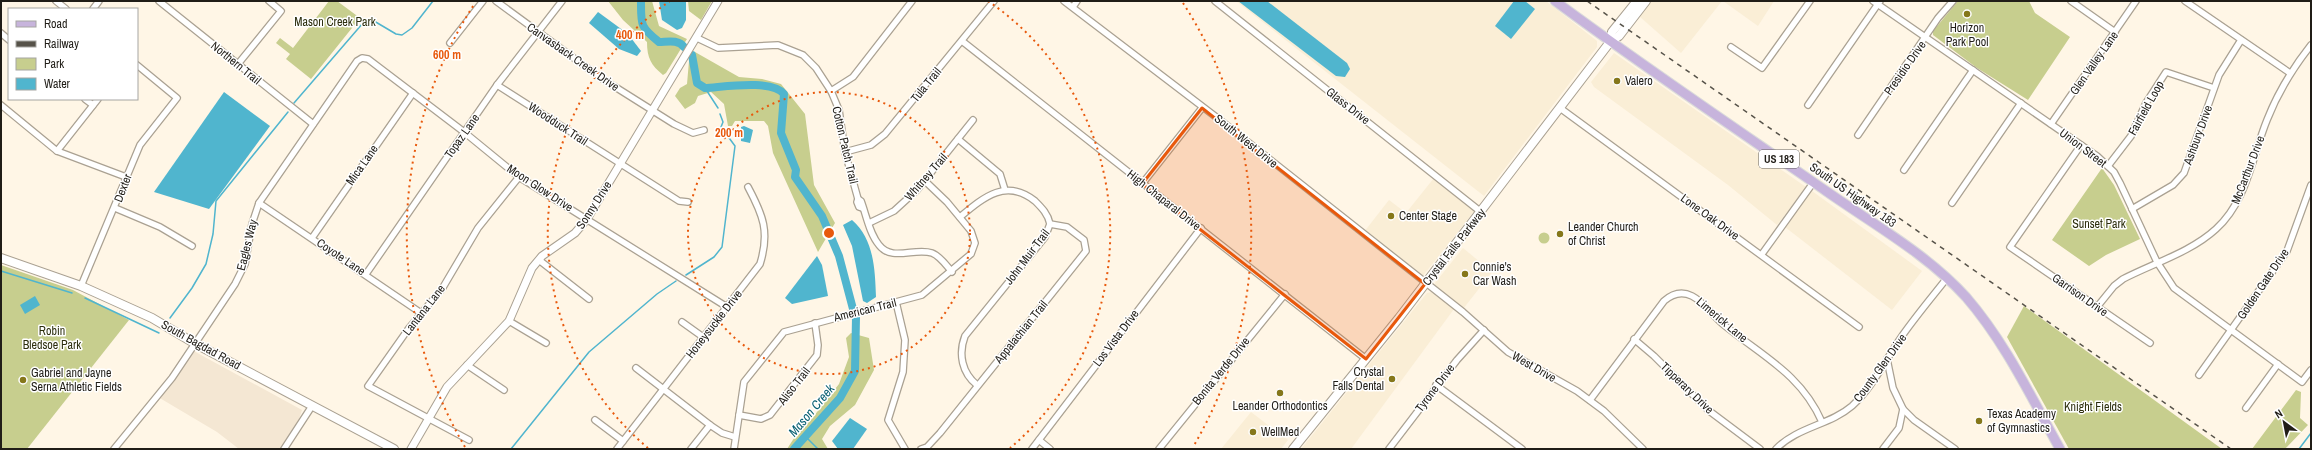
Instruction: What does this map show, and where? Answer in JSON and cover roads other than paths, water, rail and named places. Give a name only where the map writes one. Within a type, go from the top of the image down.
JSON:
[{"type":"main road","name":"South US Highway 183","points":[[1555,1],[1610,42],[1928,262],[1947,278],[1987,323],[1999,341],[2060,449]]},
{"type":"main road","points":[[1610,42],[1612,32],[1637,1]]},
{"type":"main road","points":[[1610,42],[1619,36],[1646,1]]},
{"type":"main road","name":"Crystal Falls Parkway","points":[[1293,449],[1425,284],[1610,42]]},
{"type":"main road","name":"South Bagdad Road","points":[[1,258],[81,286],[152,318],[194,343],[394,449]]},
{"type":"street","points":[[56,1],[65,8]]},
{"type":"street","name":"Northern Trail","points":[[158,1],[313,124]]},
{"type":"street","points":[[238,64],[281,11],[269,1]]},
{"type":"street","points":[[450,43],[483,1]]},
{"type":"street","name":"Canvasback Creek Drive","points":[[496,1],[601,78],[651,110],[693,133],[704,130]]},
{"type":"street","name":"Topaz Lane","points":[[366,274],[497,85],[562,1]]},
{"type":"street","name":"Sonny Drive","points":[[411,449],[447,387],[509,321],[526,279],[538,260],[575,233],[587,219],[619,163],[697,38],[718,1]]},
{"type":"street","points":[[831,91],[853,76],[912,1]]},
{"type":"street","name":"Tula Trail","points":[[845,152],[871,145],[886,134],[993,1]]},
{"type":"street","name":"South West Drive","points":[[1064,1],[1425,284]]},
{"type":"street","points":[[1073,7],[1078,1]]},
{"type":"street","name":"Glass Drive","points":[[1215,1],[1481,212]]},
{"type":"street","points":[[1731,46],[1762,68],[1810,1]]},
{"type":"street","name":"Presidio Drive","points":[[1858,135],[1925,37],[1953,1]]},
{"type":"street","points":[[2071,1],[2115,32]]},
{"type":"street","name":"Glen Valley Lane","points":[[2051,124],[2136,1]]},
{"type":"street","points":[[2185,1],[2290,73]]},
{"type":"street","points":[[1808,104],[1877,2]]},
{"type":"street","name":"Union Street","points":[[1877,2],[2081,145],[2108,166],[2120,183],[2158,262],[2174,288],[2302,382],[2311,370]]},
{"type":"street","name":"Cotton Patch Trail","points":[[697,38],[718,48],[778,45],[803,55],[816,68],[831,91],[839,110],[845,152],[858,199],[857,204],[862,208],[878,244],[886,251],[893,253],[926,251],[932,253],[952,272]]},
{"type":"street","name":"High Chaparal Drive","points":[[962,40],[1142,184],[1285,294],[1366,359]]},
{"type":"street","name":"Ashbury Drive","points":[[2132,209],[2173,186],[2184,173],[2214,88],[2224,66],[2241,40]]},
{"type":"street","name":"McCarthur Drive","points":[[2097,307],[2119,282],[2205,238],[2231,212],[2242,193],[2276,99],[2290,73],[2311,45]]},
{"type":"street","name":"Moon Glow Drive","points":[[362,58],[368,59],[413,93],[519,177],[727,307]]},
{"type":"street","name":"Eagles Way","points":[[114,449],[162,392],[239,278],[245,264],[252,224],[259,203],[357,61],[362,58]]},
{"type":"street","name":"Dexter","points":[[81,286],[115,208],[126,177],[140,145],[177,98],[138,66]]},
{"type":"street","points":[[1904,170],[1973,70]]},
{"type":"street","name":"Fairfield Loop","points":[[2108,166],[2131,136],[2146,103],[2166,72],[2214,88]]},
{"type":"street","name":"Woodduck Trail","points":[[497,85],[679,202],[688,202]]},
{"type":"street","name":"Mica Lane","points":[[312,238],[413,93]]},
{"type":"street","points":[[86,100],[93,105]]},
{"type":"street","points":[[58,151],[97,100]]},
{"type":"street","points":[[1952,203],[2021,103]]},
{"type":"street","points":[[1,105],[58,151],[126,177]]},
{"type":"street","points":[[1142,184],[1202,108]]},
{"type":"street","name":"Lone Oak Drive","points":[[1560,108],[1762,254],[1859,327]]},
{"type":"street","name":"Whitney Trail","points":[[869,223],[894,212],[925,181],[973,120]]},
{"type":"street","points":[[958,139],[1000,174],[1005,190],[982,200],[960,218]]},
{"type":"street","name":"Garrison Drive","points":[[2081,145],[2010,246],[2150,343]]},
{"type":"street","name":"Lantana Lane","points":[[428,418],[368,386],[421,313],[442,289],[478,228],[519,177]]},
{"type":"street","name":"American Trail","points":[[734,449],[734,436],[744,382],[779,338],[788,330],[926,293],[968,258],[974,248],[973,235],[941,196],[925,181]]},
{"type":"street","points":[[1762,254],[1814,183]]},
{"type":"street","name":"Golden Gate Drive","points":[[2199,374],[2287,251],[2311,185]]},
{"type":"street","name":"Honeysuckle Drive","points":[[617,449],[760,264],[765,247],[765,225],[759,206],[748,187]]},
{"type":"street","name":"John Muir Trail","points":[[977,385],[967,376],[963,367],[963,343],[965,336],[1045,236],[1050,224],[1044,210],[1027,195],[1016,190],[1005,190]]},
{"type":"street","name":"Coyote Lane","points":[[259,203],[366,274],[421,313]]},
{"type":"street","points":[[115,208],[160,227],[192,246]]},
{"type":"street","name":"Appalachian Trail","points":[[921,449],[927,447],[940,433],[1086,251],[1084,240],[1069,228],[1050,224]]},
{"type":"street","name":"Los Vista Drive","points":[[1032,449],[1200,228]]},
{"type":"street","points":[[538,260],[589,299]]},
{"type":"street","name":"County Glen Drive","points":[[1776,449],[1788,438],[1838,415],[1854,404],[1873,381],[1917,315],[1947,278]]},
{"type":"street","name":"West Drive","points":[[1425,284],[1484,330],[1515,357],[1590,400],[1620,424],[1643,449]]},
{"type":"street","name":"Bonita Verde Drive","points":[[1158,449],[1285,294]]},
{"type":"street","name":"Limerick Lane","points":[[1590,400],[1634,339],[1668,297],[1677,294],[1692,296],[1725,325],[1793,378],[1812,402],[1822,422]]},
{"type":"street","points":[[896,302],[905,340],[903,372],[888,420],[905,449]]},
{"type":"street","points":[[509,321],[546,343]]},
{"type":"street","points":[[682,322],[703,337]]},
{"type":"street","name":"Aliso Trail","points":[[738,415],[761,419],[770,415],[817,355],[818,345],[815,323]]},
{"type":"street","name":"Tyrone Drive","points":[[1392,448],[1436,385],[1484,330]]},
{"type":"street","name":"Tipperary Drive","points":[[1634,339],[1654,356],[1703,406],[1760,449]]},
{"type":"street","points":[[1887,359],[1893,388],[1903,409],[1914,420],[1955,449]]},
{"type":"street","points":[[2246,408],[2278,364]]},
{"type":"street","points":[[467,365],[504,390]]},
{"type":"street","points":[[636,368],[710,425],[722,433],[734,436]]},
{"type":"street","points":[[1436,385],[1522,449]]},
{"type":"street","points":[[284,449],[312,406]]},
{"type":"street","points":[[1883,449],[1899,428],[1903,409]]},
{"type":"street","points":[[428,418],[469,440]]},
{"type":"street","points":[[595,420],[623,441]]},
{"type":"street","points":[[691,449],[710,425]]},
{"type":"street","points":[[1039,440],[1050,449]]},
{"type":"water","points":[[659,1],[686,1],[686,20],[682,28],[677,30],[662,20]]},
{"type":"water","points":[[1238,1],[1267,1],[1347,63],[1350,69],[1345,77],[1336,76]]},
{"type":"water","points":[[1514,1],[1525,1],[1535,9],[1511,39],[1495,26]]},
{"type":"water","points":[[598,12],[628,34],[641,51],[637,56],[619,49],[589,23]]},
{"type":"water","points":[[224,92],[270,126],[209,209],[154,192]]},
{"type":"water","points":[[744,126],[753,130],[750,143],[741,141],[741,127]]},
{"type":"water","points":[[852,220],[865,236],[874,265],[876,297],[867,303],[863,301],[852,246],[843,225]]},
{"type":"water","points":[[817,256],[822,265],[828,296],[792,304],[785,298]]},
{"type":"water","points":[[35,296],[40,305],[25,314],[20,305]]},
{"type":"water","points":[[850,418],[867,429],[853,449],[838,449],[832,441]]},
{"type":"waterway","points":[[294,103],[363,23],[374,21],[396,34],[402,35],[412,28],[433,1]]},
{"type":"waterway","name":"Mason Creek","points":[[641,1],[642,21],[648,33],[659,42],[676,42],[682,44],[684,47]]},
{"type":"waterway","name":"Mason Creek","points":[[692,55],[697,83],[705,88],[759,85],[778,89],[784,94],[781,133],[796,170],[795,177],[822,216],[839,256],[853,309]]},
{"type":"waterway","points":[[705,88],[718,108]]},
{"type":"waterway","points":[[170,318],[192,288],[206,264],[213,234],[216,201],[288,112]]},
{"type":"waterway","points":[[686,275],[714,257],[722,247],[735,146],[721,127],[723,122],[720,114]]},
{"type":"waterway","points":[[1,271],[72,293]]},
{"type":"waterway","points":[[511,449],[589,352],[657,294],[676,281]]},
{"type":"waterway","points":[[85,298],[159,333]]},
{"type":"waterway","name":"Mason Creek","points":[[794,449],[840,398],[855,371],[856,317]]},
{"type":"waterway","points":[[2299,449],[2311,433]]},
{"type":"waterway","points":[[804,435],[818,449]]},
{"type":"railway","points":[[1587,1],[2231,449]]},
{"type":"place","name":"Horizon Park Pool","points":[[1967,14]]},
{"type":"place","name":"Valero","points":[[1617,81]]},
{"type":"place","name":"Center Stage","points":[[1391,216]]},
{"type":"place","name":"Leander Church of Christ","points":[[1560,234]]},
{"type":"place","name":"Connie's Car Wash","points":[[1465,274]]},
{"type":"place","name":"Crystal Falls Dental","points":[[1392,379]]},
{"type":"place","name":"Gabriel and Jayne Serna Athletic Fields","points":[[23,380]]},
{"type":"place","name":"Leander Orthodontics","points":[[1280,393]]},
{"type":"place","name":"Texas Academy of Gymnastics","points":[[1979,421]]},
{"type":"place","name":"WellMed","points":[[1253,432]]},
{"type":"park label","name":"Mason Creek Park","points":[[335,22]]},
{"type":"park label","name":"Sunset Park","points":[[2099,224]]},
{"type":"park label","name":"Robin Bledsoe Park","points":[[52,338]]},
{"type":"park label","name":"Knight Fields","points":[[2093,407]]}]
